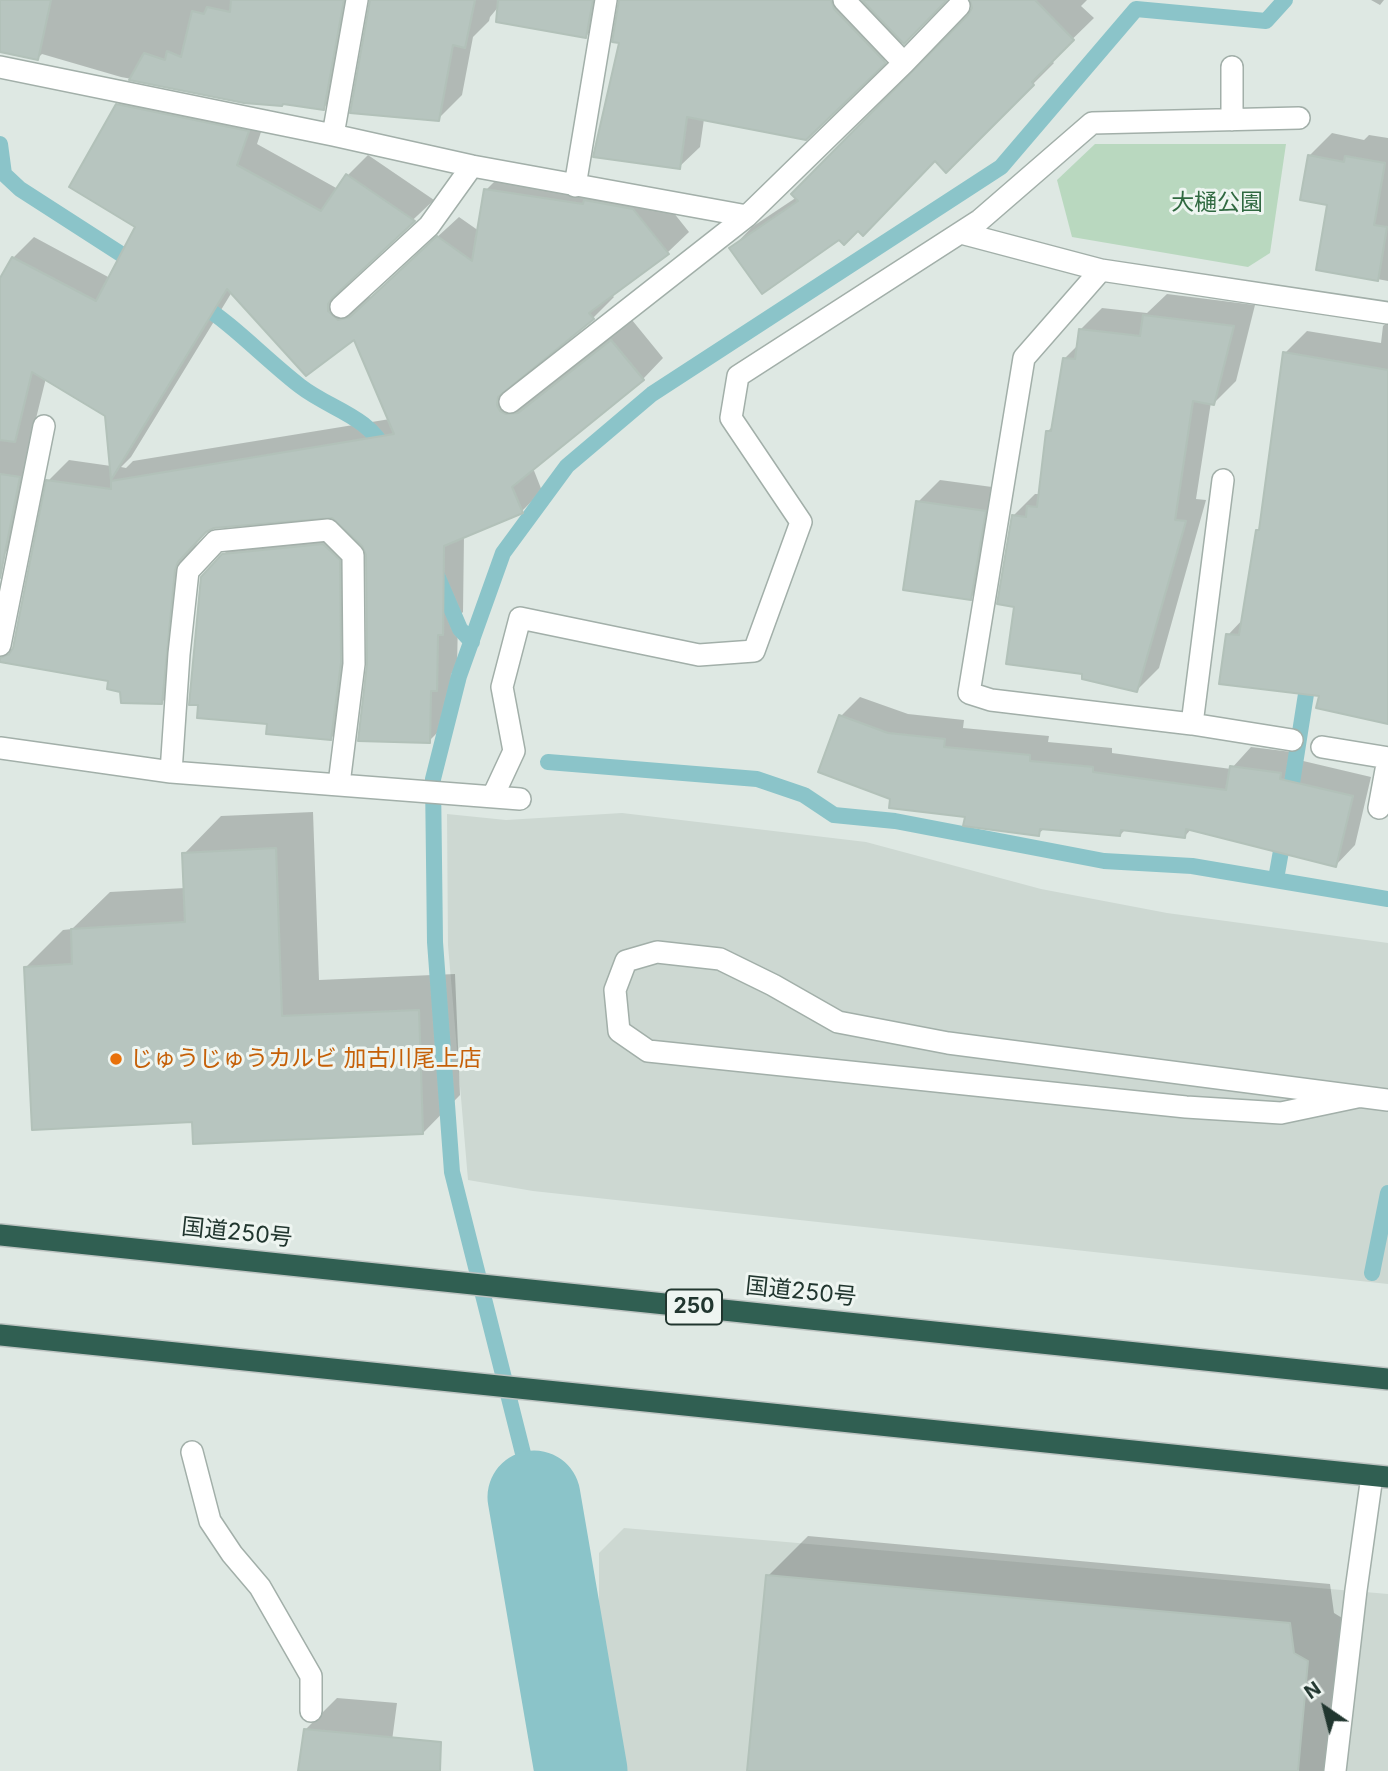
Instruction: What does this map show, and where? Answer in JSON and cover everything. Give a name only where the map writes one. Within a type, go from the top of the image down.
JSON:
[{"type":"highway","name":"国道250号","points":[[0,1235],[1388,1379]]},
{"type":"highway","points":[[0,1335],[1380,1477]]},
{"type":"street","points":[[333,135],[357,0]]},
{"type":"street","points":[[575,186],[606,0]]},
{"type":"street","points":[[844,0],[904,63]]},
{"type":"street","points":[[510,402],[747,216],[959,6]]},
{"type":"street","points":[[0,67],[472,166],[747,216]]},
{"type":"street","points":[[1232,67],[1232,120]]},
{"type":"street","points":[[493,796],[514,751],[502,687],[520,618],[699,655],[754,651],[801,522],[731,418],[738,376],[980,220],[1092,123],[1299,118]]},
{"type":"street","points":[[341,307],[429,226],[472,166]]},
{"type":"street","points":[[961,233],[1101,270],[1388,313]]},
{"type":"street","points":[[1101,270],[1024,358],[969,693],[991,699],[1192,724],[1292,740]]},
{"type":"street","points":[[0,645],[44,426]]},
{"type":"street","points":[[1192,724],[1223,480]]},
{"type":"street","points":[[171,772],[188,571],[216,541],[328,530],[353,555],[354,664],[339,784]]},
{"type":"street","points":[[1322,747],[1388,758],[1379,807]]},
{"type":"street","points":[[0,748],[171,772],[520,799]]},
{"type":"street","points":[[1357,1097],[1281,1113],[1186,1107],[648,1051],[619,1031],[615,990],[626,961],[657,952],[720,959],[838,1022],[948,1043],[1388,1100]]},
{"type":"street","points":[[192,1452],[210,1521],[232,1554],[260,1587],[311,1676],[311,1711]]},
{"type":"street","points":[[1335,1771],[1356,1590],[1380,1477]]},
{"type":"shaded area","points":[[622,813],[866,842],[1041,889],[1167,913],[1388,943],[1388,1284],[533,1191],[468,1180],[448,945],[447,814],[506,820]]},
{"type":"shaded area","points":[[624,1528],[1388,1594],[1388,1771],[615,1771],[599,1611],[599,1553]]},
{"type":"green space","name":"大樋公園","points":[[1095,144],[1286,144],[1270,253],[1248,267],[1072,237],[1057,180]]},
{"type":"building","points":[[0,0],[51,0],[38,60],[0,52]]},
{"type":"building","points":[[231,0],[344,0],[324,110],[283,104],[244,103],[129,80],[144,53],[165,60],[167,51],[181,57],[192,11],[204,14],[207,7],[230,12]]},
{"type":"building","points":[[370,0],[475,0],[465,48],[453,45],[439,121],[350,113]]},
{"type":"building","points":[[498,0],[593,0],[586,38],[496,22]]},
{"type":"building","points":[[619,0],[831,0],[834,9],[886,63],[806,140],[687,117],[680,169],[593,157],[619,43],[612,42]]},
{"type":"building","points":[[862,0],[947,0],[904,44]]},
{"type":"building","points":[[970,0],[1035,0],[1074,40],[1032,82],[1034,85],[946,173],[935,161],[863,236],[858,231],[844,245],[839,240],[762,294],[729,248],[798,201],[791,194],[968,15],[972,8]]},
{"type":"building","points":[[116,104],[249,131],[237,165],[321,211],[346,174],[415,221],[332,298],[328,311],[338,320],[350,317],[437,236],[472,261],[484,189],[583,204],[584,200],[633,209],[669,254],[589,313],[594,319],[498,397],[497,405],[500,411],[506,414],[518,413],[611,340],[644,380],[512,487],[523,513],[444,546],[443,635],[438,635],[437,691],[431,691],[430,743],[358,741],[367,664],[366,555],[362,546],[332,518],[214,528],[206,532],[178,562],[162,704],[121,703],[120,692],[107,689],[108,681],[0,662],[0,658],[9,654],[13,648],[46,480],[111,489],[111,481],[394,434],[354,340],[306,376],[227,289],[111,480],[105,416],[32,372],[15,442],[0,440],[0,278],[12,257],[96,301],[135,227],[69,187]]},
{"type":"building","points":[[1308,155],[1344,162],[1345,156],[1385,163],[1374,225],[1387,227],[1378,281],[1316,270],[1327,205],[1300,200]]},
{"type":"building","points":[[1143,315],[1234,326],[1214,405],[1193,401],[1175,520],[1186,521],[1137,692],[1082,679],[1082,674],[1006,664],[1014,607],[997,604],[1012,515],[1026,517],[1027,506],[1037,507],[1046,431],[1051,431],[1063,358],[1075,359],[1079,329],[1140,336]]},
{"type":"building","points":[[1283,352],[1388,370],[1388,724],[1316,708],[1319,696],[1219,684],[1226,634],[1239,635],[1256,530],[1259,530]]},
{"type":"building","points":[[0,474],[20,477],[0,578]]},
{"type":"building","points":[[916,501],[986,511],[971,600],[903,590]]},
{"type":"building","points":[[323,544],[340,560],[341,663],[331,740],[266,734],[267,724],[197,718],[198,705],[189,705],[201,577],[222,554]]},
{"type":"building","points":[[839,715],[888,733],[945,739],[944,747],[1030,755],[1030,761],[1093,767],[1093,772],[1226,790],[1230,766],[1281,773],[1280,779],[1353,796],[1336,867],[1186,829],[1185,838],[1121,830],[1120,836],[1040,829],[1039,836],[963,826],[965,817],[889,808],[890,799],[818,772]]},
{"type":"building","points":[[276,848],[282,1016],[419,1010],[423,1134],[193,1144],[192,1122],[32,1130],[24,967],[72,964],[71,929],[185,922],[182,853]]},
{"type":"building","points":[[766,1575],[1290,1623],[1294,1653],[1308,1661],[1298,1771],[747,1771]]},
{"type":"building","points":[[304,1729],[441,1742],[440,1771],[298,1771]]},
{"type":"waterway","points":[[534,1497],[452,1172],[435,942],[433,779],[459,676],[503,553],[567,466],[652,394],[1001,167],[1136,9],[1266,21],[1285,0]]},
{"type":"waterway","points":[[0,144],[4,174],[20,189],[138,265]]},
{"type":"waterway","points":[[196,301],[223,320],[300,386],[359,421],[379,440],[387,453]]},
{"type":"waterway","points":[[435,571],[460,629],[472,642]]},
{"type":"waterway","points":[[1289,802],[1309,675]]},
{"type":"waterway","points":[[548,762],[757,779],[804,795],[834,815],[895,821],[1104,861],[1192,866],[1388,899]]},
{"type":"waterway","points":[[1276,879],[1284,834]]},
{"type":"waterway","points":[[1372,1273],[1388,1193]]},
{"type":"waterway","points":[[534,1497],[581,1771]]},
{"type":"place","name":"じゅうじゅうカルビ 加古川尾上店","points":[[116,1059]]}]
